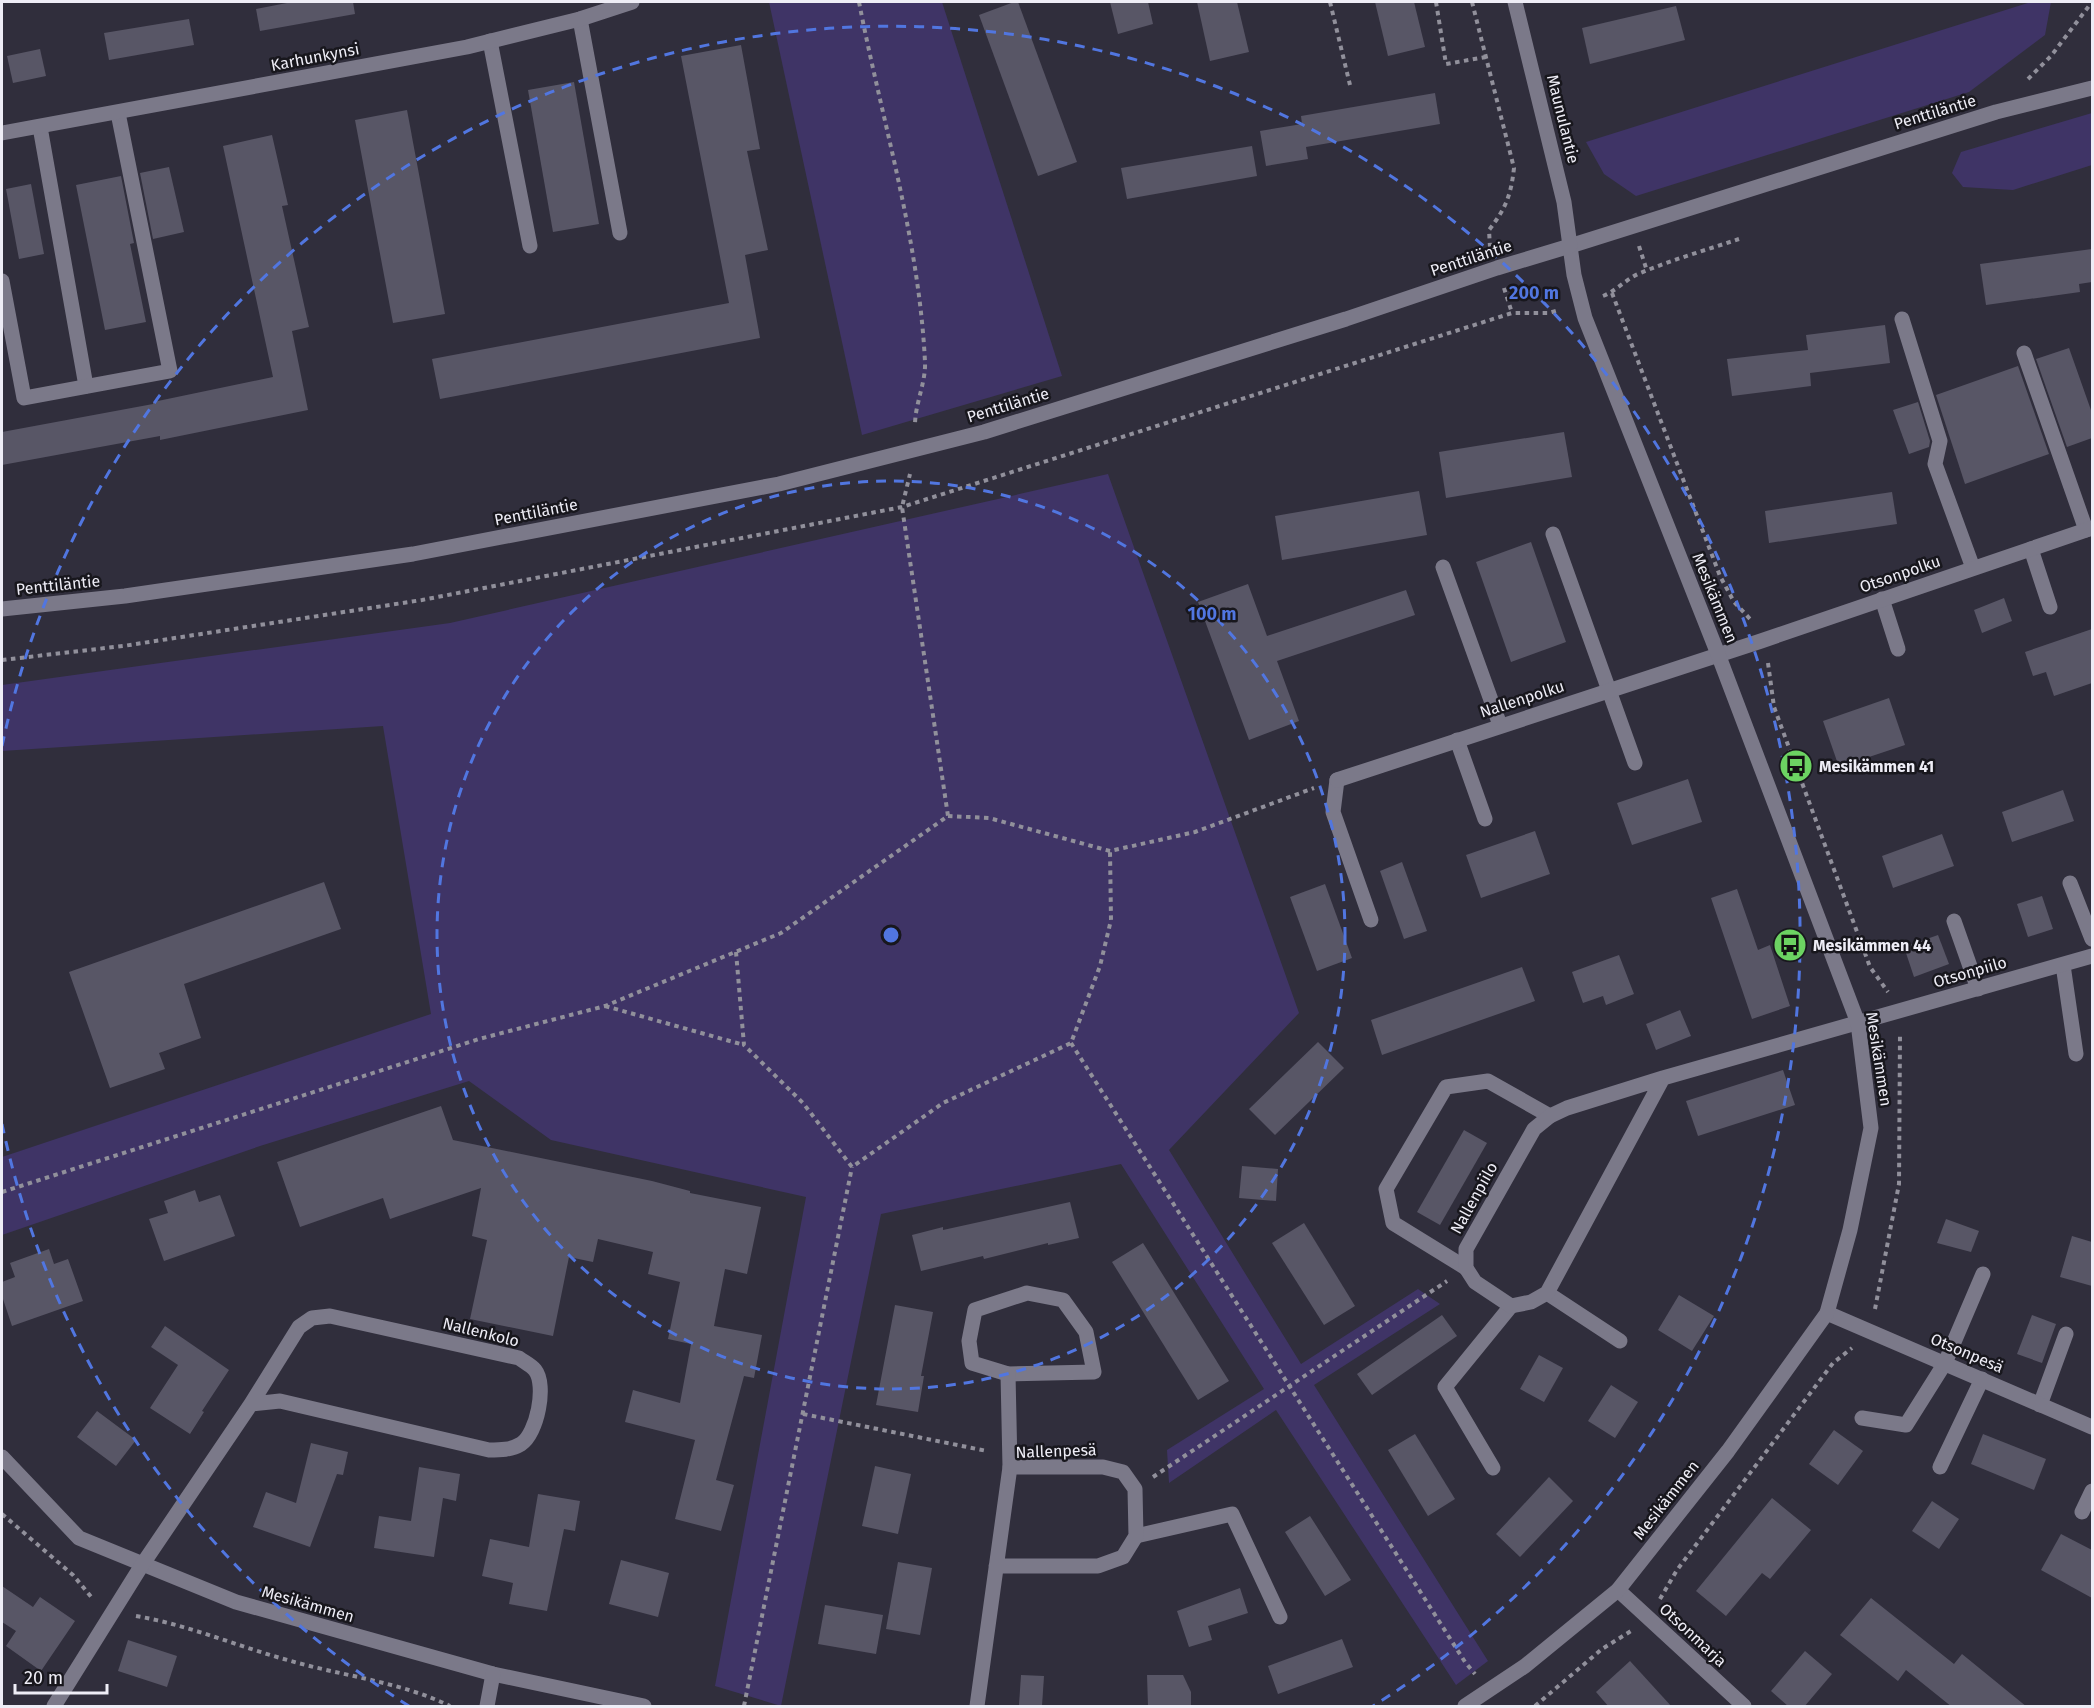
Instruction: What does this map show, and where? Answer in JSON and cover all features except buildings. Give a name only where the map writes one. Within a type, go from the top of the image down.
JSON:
[{"type":"street","name":"Karhunkynsi","points":[[2,134],[490,41],[580,19],[632,2]]},
{"type":"street","name":"Maunulantie","points":[[1515,2],[1564,202],[1570,246]]},
{"type":"street","points":[[580,19],[620,233]]},
{"type":"street","points":[[490,41],[530,246]]},
{"type":"street","name":"Penttiläntie","points":[[2,609],[125,596],[413,554],[779,484],[984,432],[1335,323],[1497,268],[1996,112],[2092,88]]},
{"type":"street","points":[[2,281],[24,398],[170,371],[118,113]]},
{"type":"street","points":[[40,127],[86,386]]},
{"type":"street","name":"Mesikämmen","points":[[1465,1707],[1524,1666],[1618,1590],[1728,1451],[1827,1313],[1850,1230],[1871,1128],[1858,1023],[1718,654],[1585,318],[1574,275],[1570,246]]},
{"type":"street","points":[[1902,319],[1940,441],[1935,464],[1973,568]]},
{"type":"street","points":[[2024,353],[2089,529]]},
{"type":"street","name":"Otsonpolku","points":[[1718,654],[2089,529]]},
{"type":"street","points":[[1552,534],[1635,763]]},
{"type":"street","points":[[2031,549],[2050,607]]},
{"type":"street","points":[[1443,567],[1500,725]]},
{"type":"street","points":[[1882,599],[1898,649]]},
{"type":"street","name":"Nallenpolku","points":[[1337,780],[1718,654]]},
{"type":"street","points":[[1457,740],[1485,819]]},
{"type":"street","points":[[1337,780],[1333,812],[1371,920]]},
{"type":"street","points":[[2070,883],[2092,939]]},
{"type":"street","points":[[1954,921],[1978,989]]},
{"type":"street","name":"Otsonpiilo","points":[[1858,1023],[2092,956]]},
{"type":"street","points":[[2063,965],[2076,1054]]},
{"type":"street","name":"Nallenpiilo","points":[[1466,1268],[1466,1249],[1534,1129],[1550,1116],[1663,1078],[1858,1023]]},
{"type":"street","points":[[1492,1468],[1445,1387],[1511,1306],[1531,1302],[1546,1293],[1663,1078]]},
{"type":"street","points":[[1511,1306],[1474,1282],[1466,1268],[1393,1223],[1386,1189],[1446,1087],[1488,1081],[1550,1116]]},
{"type":"street","points":[[1863,1418],[1906,1425],[1945,1363],[1983,1274]]},
{"type":"street","points":[[1027,1293],[1063,1300],[1086,1332],[1094,1372],[1008,1374],[972,1364],[969,1341],[975,1310],[1027,1293]]},
{"type":"street","points":[[1546,1293],[1620,1341]]},
{"type":"street","name":"Otsonpesä","points":[[1827,1313],[2092,1427]]},
{"type":"street","name":"Nallenkolo","points":[[54,1707],[142,1565],[300,1327],[312,1318],[330,1316],[519,1358],[535,1370],[542,1385],[533,1428],[522,1443],[504,1450],[489,1450],[280,1401],[251,1404]]},
{"type":"street","points":[[2040,1404],[2066,1334]]},
{"type":"street","points":[[1008,1374],[1010,1467]]},
{"type":"street","points":[[1940,1467],[1982,1379]]},
{"type":"street","name":"Mesikämmen","points":[[2,1457],[80,1538],[236,1602],[493,1674],[644,1707]]},
{"type":"street","name":"Nallenpesä","points":[[977,1707],[1010,1467],[1103,1467],[1123,1472],[1135,1489]]},
{"type":"street","points":[[996,1566],[1098,1566],[1123,1557],[1136,1536],[1135,1489]]},
{"type":"street","points":[[2082,1512],[2092,1491]]},
{"type":"street","points":[[1136,1536],[1232,1514],[1280,1617]]},
{"type":"street","name":"Otsonmarja","points":[[1618,1590],[1744,1707]]},
{"type":"street","points":[[487,1707],[493,1674]]},
{"type":"path","points":[[859,2],[903,196],[920,311],[925,365],[915,411],[916,449],[902,507],[948,816]]},
{"type":"path","points":[[1330,2],[1350,85]]},
{"type":"path","points":[[1436,2],[1446,64],[1486,57]]},
{"type":"path","points":[[1472,2],[1514,168],[1511,194],[1502,213],[1489,230],[1490,248],[1512,313]]},
{"type":"path","points":[[2027,80],[2051,56],[2092,2]]},
{"type":"path","points":[[2,1192],[479,1039],[605,1006],[781,933],[948,816],[989,818],[1110,851],[1195,832],[1337,780]]},
{"type":"path","points":[[744,1707],[852,1167],[943,1103],[1071,1043],[1100,966],[1111,920],[1110,851]]},
{"type":"path","points":[[736,952],[744,1045]]},
{"type":"path","points":[[605,1006],[744,1045],[803,1103],[852,1167]]},
{"type":"path","points":[[1071,1043],[1465,1662],[1488,1691]]},
{"type":"path","points":[[1135,1489],[1466,1268]]},
{"type":"path","points":[[803,1414],[1000,1454],[1010,1467]]},
{"type":"path","points":[[2,1514],[73,1575],[98,1604],[290,1661],[427,1695],[450,1707]]},
{"type":"shaded area","points":[[769,2],[942,2],[1062,376],[862,435]]},
{"type":"shaded area","points":[[2031,2],[2051,2],[2045,35],[1969,92],[1636,196],[1604,174],[1586,142]]},
{"type":"shaded area","points":[[2092,113],[2092,165],[2013,190],[1963,187],[1952,173],[1961,152]]},
{"type":"shaded area","points":[[1108,474],[1299,1013],[1169,1150],[1301,1364],[1418,1289],[1440,1304],[1314,1385],[1488,1661],[1456,1685],[1276,1410],[1169,1483],[1167,1450],[1264,1389],[1121,1164],[881,1214],[781,1706],[715,1686],[806,1197],[551,1140],[469,1081],[260,1146],[2,1235],[2,1157],[431,1014],[383,726],[2,751],[2,685],[450,623]]},
{"type":"place","name":"Mesikämmen 41","points":[[1796,766]]},
{"type":"place","name":"Mesikämmen 44","points":[[1790,945]]}]
